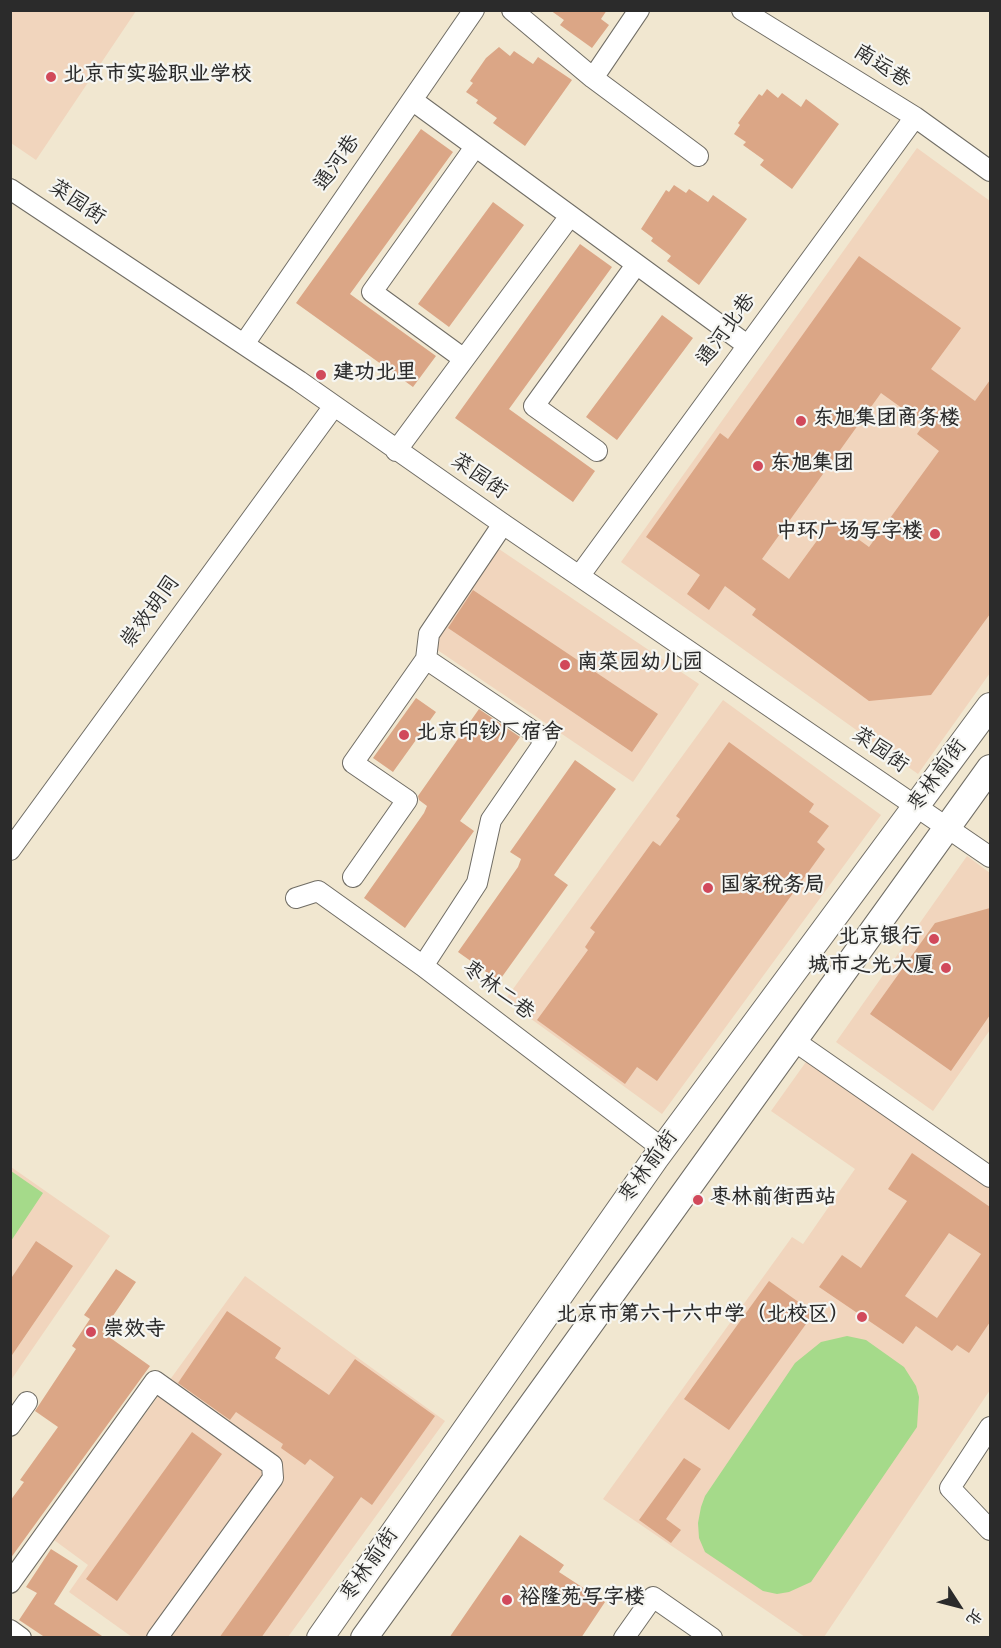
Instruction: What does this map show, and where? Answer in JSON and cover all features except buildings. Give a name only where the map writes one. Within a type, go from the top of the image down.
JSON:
[{"type":"main road","name":"枣林前街","points":[[320,1638],[663,1149],[990,706]]},
{"type":"main road","name":"枣林前街","points":[[364,1638],[793,1040],[949,829],[990,768]]},
{"type":"street","name":"通河巷","points":[[244,344],[474,10]]},
{"type":"street","points":[[512,10],[592,78],[698,156]]},
{"type":"street","points":[[592,78],[639,10]]},
{"type":"street","name":"南运巷","points":[[742,10],[915,117],[990,171]]},
{"type":"street","points":[[412,100],[747,345]]},
{"type":"street","name":"通河北巷","points":[[580,575],[915,117]]},
{"type":"street","points":[[464,359],[372,292],[475,147]]},
{"type":"street","name":"菜园街","points":[[10,189],[244,344],[502,524],[990,856]]},
{"type":"street","points":[[396,451],[570,216]]},
{"type":"street","points":[[597,451],[534,406],[636,265]]},
{"type":"street","name":"崇效胡同","points":[[10,850],[333,406]]},
{"type":"street","points":[[353,877],[407,800],[353,763],[426,658],[429,634],[502,524]]},
{"type":"street","points":[[423,966],[477,883],[491,820],[546,740],[426,658]]},
{"type":"street","name":"枣林二巷","points":[[297,898],[318,891],[423,966],[663,1149]]},
{"type":"street","points":[[793,1040],[990,1177]]},
{"type":"street","points":[[10,1583],[155,1381],[272,1464],[273,1478],[157,1638]]},
{"type":"street","points":[[10,1426],[27,1402]]},
{"type":"street","points":[[990,1427],[950,1488],[990,1530]]},
{"type":"street","points":[[624,1638],[653,1597],[712,1638]]},
{"type":"street","points":[[10,1630],[21,1638]]},
{"type":"shaded area","name":"北京市实验职业学校","points":[[10,11],[136,11],[36,160],[11,143]]},
{"type":"shaded area","points":[[917,148],[990,201],[990,673],[918,774],[621,562]]},
{"type":"shaded area","name":"南菜园幼儿园","points":[[496,547],[699,684],[633,782],[430,645]]},
{"type":"shaded area","name":"国家税务局","points":[[723,700],[881,815],[662,1114],[505,1000]]},
{"type":"shaded area","name":"城市之光大厦","points":[[967,856],[990,873],[990,1030],[933,1111],[836,1042]]},
{"type":"shaded area","name":"北京市第六十六中学（北校区）","points":[[808,1059],[990,1187],[990,1390],[824,1637],[805,1637],[603,1499],[792,1237],[803,1244],[855,1169],[771,1111]]},
{"type":"shaded area","points":[[11,1167],[110,1236],[11,1380]]},
{"type":"shaded area","points":[[245,1276],[445,1421],[288,1637],[132,1637],[69,1592],[88,1565],[54,1540]]},
{"type":"green space","points":[[11,1171],[43,1193],[11,1241]]},
{"type":"green space","points":[[847,1336],[866,1340],[904,1367],[916,1386],[919,1397],[917,1427],[811,1582],[789,1592],[777,1594],[763,1591],[705,1552],[699,1538],[698,1523],[701,1507],[705,1496],[795,1363],[821,1342]]},
{"type":"place","name":"北京市实验职业学校","points":[[51,77]]},
{"type":"place","name":"建功北里","points":[[321,375]]},
{"type":"place","name":"东旭集团商务楼","points":[[801,421]]},
{"type":"place","name":"东旭集团","points":[[758,466]]},
{"type":"place","name":"中环广场写字楼","points":[[935,534]]},
{"type":"place","name":"南菜园幼儿园","points":[[565,665]]},
{"type":"place","name":"北京印钞厂宿舍","points":[[404,735]]},
{"type":"place","name":"国家税务局","points":[[708,888]]},
{"type":"place","name":"北京银行","points":[[934,939]]},
{"type":"place","name":"城市之光大厦","points":[[946,968]]},
{"type":"place","name":"枣林前街西站","points":[[698,1200]]},
{"type":"place","name":"北京市第六十六中学（北校区）","points":[[862,1317]]},
{"type":"place","name":"崇效寺","points":[[91,1332]]},
{"type":"place","name":"裕隆苑写字楼","points":[[507,1600]]}]
